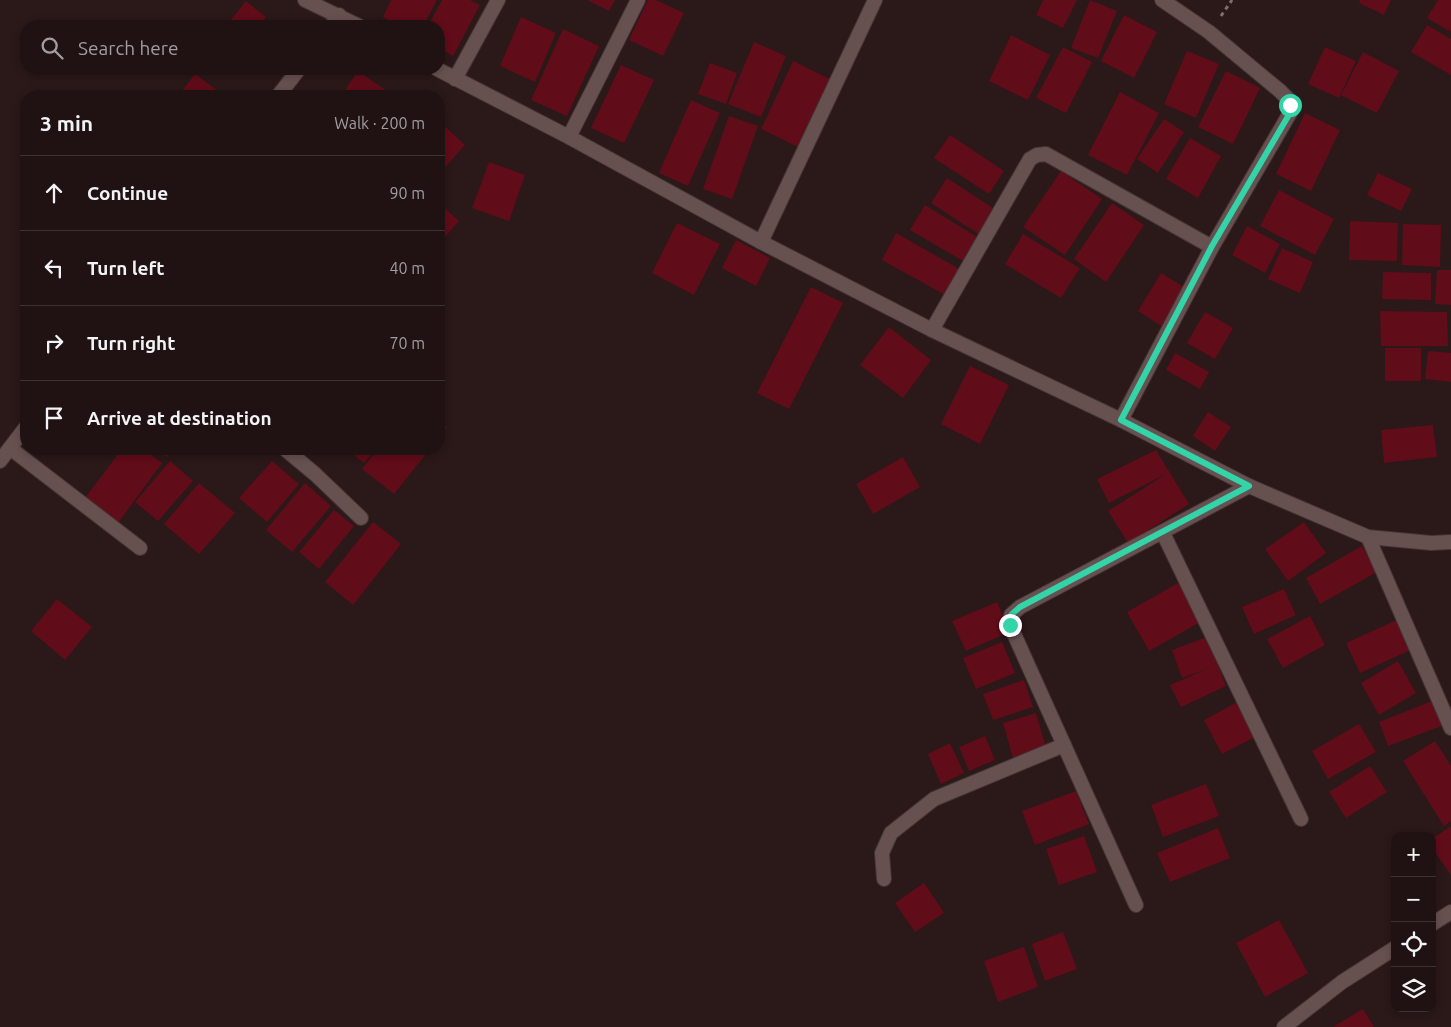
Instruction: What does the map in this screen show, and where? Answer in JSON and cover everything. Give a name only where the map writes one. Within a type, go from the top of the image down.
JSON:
[{"type":"street","points":[[305,0],[334,20]]},
{"type":"street","points":[[455,79],[498,0]]},
{"type":"street","points":[[569,137],[638,0]]},
{"type":"street","points":[[761,242],[874,0]]},
{"type":"street","points":[[1121,420],[1212,246],[1290,113],[1289,100],[1280,91],[1209,32],[1162,0]]},
{"type":"street","points":[[445,73],[569,137],[761,242],[932,330],[1121,420],[1249,486],[1368,537],[1451,542]]},
{"type":"street","points":[[283,90],[294,75]]},
{"type":"street","points":[[932,330],[1030,159],[1037,155],[1046,154],[1212,246]]},
{"type":"street","points":[[0,461],[20,435]]},
{"type":"street","points":[[10,448],[140,548]]},
{"type":"street","points":[[292,455],[361,518]]},
{"type":"street","points":[[1136,905],[1010,625],[1011,615],[1020,607],[1249,486]]},
{"type":"street","points":[[1162,533],[1301,819]]},
{"type":"street","points":[[1368,537],[1451,728]]},
{"type":"street","points":[[884,879],[882,853],[891,833],[934,799],[1064,745]]},
{"type":"street","points":[[1435,922],[1451,912]]},
{"type":"street","points":[[1284,1027],[1342,982],[1391,951]]},
{"type":"building","points":[[391,0],[437,0],[426,20],[389,20],[383,17]]},
{"type":"building","points":[[442,0],[470,0],[480,5],[453,56],[445,51],[445,20],[431,20]]},
{"type":"building","points":[[587,0],[615,0],[609,11]]},
{"type":"building","points":[[648,0],[656,0],[684,13],[663,56],[629,40]]},
{"type":"building","points":[[1043,0],[1077,0],[1063,28],[1036,15]]},
{"type":"building","points":[[1090,0],[1117,11],[1098,58],[1071,48]]},
{"type":"building","points":[[1360,0],[1391,0],[1384,15],[1359,3]]},
{"type":"building","points":[[1438,0],[1451,0],[1451,32],[1427,18]]},
{"type":"building","points":[[246,1],[266,17],[264,20],[231,20]]},
{"type":"building","points":[[1124,15],[1157,32],[1134,78],[1101,61]]},
{"type":"building","points":[[521,17],[556,33],[535,82],[500,66]]},
{"type":"building","points":[[1427,25],[1451,39],[1451,75],[1411,52]]},
{"type":"building","points":[[563,29],[599,46],[567,116],[531,100]]},
{"type":"building","points":[[1011,35],[1050,55],[1028,100],[989,81]]},
{"type":"building","points":[[754,42],[786,56],[761,117],[728,104]]},
{"type":"building","points":[[1063,47],[1092,62],[1066,113],[1036,98]]},
{"type":"building","points":[[1325,47],[1356,61],[1339,98],[1308,84]]},
{"type":"building","points":[[1187,51],[1219,64],[1196,118],[1164,104]]},
{"type":"building","points":[[1363,52],[1399,71],[1377,113],[1341,95]]},
{"type":"building","points":[[793,61],[832,80],[800,148],[761,129]]},
{"type":"building","points":[[710,63],[737,73],[726,104],[698,94]]},
{"type":"building","points":[[621,65],[654,80],[624,143],[591,128]]},
{"type":"building","points":[[1226,71],[1260,88],[1233,144],[1198,127]]},
{"type":"building","points":[[194,75],[196,75],[217,90],[183,90]]},
{"type":"building","points":[[355,75],[364,75],[385,90],[345,90]]},
{"type":"building","points":[[1120,92],[1159,113],[1127,175],[1088,155]]},
{"type":"building","points":[[691,100],[720,113],[688,186],[659,173]]},
{"type":"building","points":[[1305,113],[1340,130],[1311,191],[1276,174]]},
{"type":"building","points":[[729,116],[758,126],[732,199],[703,189]]},
{"type":"building","points":[[1164,119],[1184,132],[1158,173],[1137,159]]},
{"type":"building","points":[[445,127],[465,145],[445,167]]},
{"type":"building","points":[[950,135],[1004,171],[989,194],[934,158]]},
{"type":"building","points":[[1190,138],[1221,156],[1198,198],[1166,179]]},
{"type":"building","points":[[489,162],[525,175],[509,221],[472,208]]},
{"type":"building","points":[[1061,171],[1102,199],[1065,255],[1023,227]]},
{"type":"building","points":[[1378,173],[1412,189],[1401,211],[1367,195]]},
{"type":"building","points":[[947,178],[996,210],[980,235],[931,203]]},
{"type":"building","points":[[1279,190],[1334,219],[1315,255],[1260,226]]},
{"type":"building","points":[[1112,203],[1144,225],[1106,282],[1074,259]]},
{"type":"building","points":[[925,205],[977,237],[963,261],[910,230]]},
{"type":"building","points":[[445,208],[459,221],[445,237]]},
{"type":"building","points":[[1350,221],[1398,223],[1397,261],[1349,260]]},
{"type":"building","points":[[677,223],[720,244],[694,295],[652,273]]},
{"type":"building","points":[[1403,224],[1441,225],[1440,267],[1402,265]]},
{"type":"building","points":[[1247,226],[1280,244],[1265,273],[1232,255]]},
{"type":"building","points":[[896,233],[961,270],[947,296],[882,260]]},
{"type":"building","points":[[1023,234],[1080,268],[1061,298],[1005,264]]},
{"type":"building","points":[[736,240],[770,258],[756,286],[722,268]]},
{"type":"building","points":[[1282,248],[1313,262],[1300,293],[1268,279]]},
{"type":"building","points":[[1437,270],[1451,270],[1451,305],[1435,304]]},
{"type":"building","points":[[1383,272],[1431,273],[1431,300],[1382,299]]},
{"type":"building","points":[[1161,273],[1189,290],[1166,329],[1138,311]]},
{"type":"building","points":[[811,287],[843,303],[789,409],[757,393]]},
{"type":"building","points":[[1380,311],[1447,312],[1448,346],[1381,346]]},
{"type":"building","points":[[1205,312],[1233,328],[1215,359],[1187,343]]},
{"type":"building","points":[[889,327],[931,360],[903,398],[860,365]]},
{"type":"building","points":[[1385,348],[1421,348],[1421,381],[1385,381]]},
{"type":"building","points":[[1428,351],[1451,353],[1451,382],[1425,379]]},
{"type":"building","points":[[1175,353],[1209,372],[1200,389],[1166,370]]},
{"type":"building","points":[[970,366],[1009,385],[980,444],[941,424]]},
{"type":"building","points":[[1208,412],[1231,427],[1215,451],[1193,436]]},
{"type":"building","points":[[1433,425],[1437,457],[1384,463],[1381,430]]},
{"type":"building","points":[[1156,450],[1189,504],[1128,543],[1108,511],[1166,474],[1109,503],[1097,479]]},
{"type":"building","points":[[117,455],[151,455],[162,463],[118,523],[85,498]]},
{"type":"building","points":[[354,455],[371,455],[364,463]]},
{"type":"building","points":[[373,455],[425,455],[394,494],[362,469]]},
{"type":"building","points":[[903,457],[920,487],[873,514],[856,484]]},
{"type":"building","points":[[170,461],[193,481],[158,521],[135,502]]},
{"type":"building","points":[[272,461],[299,484],[267,522],[239,498]]},
{"type":"building","points":[[199,483],[235,513],[199,554],[164,524]]},
{"type":"building","points":[[305,483],[331,506],[292,552],[266,530]]},
{"type":"building","points":[[334,510],[354,526],[319,569],[299,552]]},
{"type":"building","points":[[373,522],[401,544],[353,605],[325,582]]},
{"type":"building","points":[[1304,522],[1326,553],[1288,581],[1265,549]]},
{"type":"building","points":[[1362,546],[1377,572],[1320,604],[1306,578]]},
{"type":"building","points":[[1180,582],[1202,621],[1149,651],[1127,612]]},
{"type":"building","points":[[1284,589],[1296,615],[1254,634],[1242,607]]},
{"type":"building","points":[[57,599],[92,627],[65,660],[31,631]]},
{"type":"building","points":[[997,602],[1010,632],[966,651],[952,621]]},
{"type":"building","points":[[1310,616],[1325,645],[1283,668],[1267,639]]},
{"type":"building","points":[[1401,618],[1415,648],[1360,673],[1346,643]]},
{"type":"building","points":[[1207,637],[1226,686],[1181,707],[1170,685],[1207,669],[1182,678],[1172,650]]},
{"type":"building","points":[[1002,642],[1015,673],[976,689],[963,658]]},
{"type":"building","points":[[1398,661],[1416,693],[1379,715],[1361,683]]},
{"type":"building","points":[[1024,680],[1033,707],[993,720],[983,694]]},
{"type":"building","points":[[1437,699],[1447,724],[1388,746],[1379,722]]},
{"type":"building","points":[[1239,701],[1257,736],[1222,754],[1204,720]]},
{"type":"building","points":[[1036,713],[1046,748],[1013,758],[1003,723]]},
{"type":"building","points":[[1359,724],[1376,752],[1328,779],[1312,751]]},
{"type":"building","points":[[985,736],[995,760],[969,771],[959,747]]},
{"type":"building","points":[[1435,741],[1451,766],[1451,821],[1444,826],[1403,761]]},
{"type":"building","points":[[950,743],[964,773],[941,784],[928,754]]},
{"type":"building","points":[[1370,766],[1387,792],[1346,818],[1329,792]]},
{"type":"building","points":[[1206,784],[1219,816],[1163,837],[1151,805]]},
{"type":"building","points":[[1076,791],[1089,824],[1035,845],[1022,811]]},
{"type":"building","points":[[1451,826],[1451,875],[1436,854],[1436,836]]},
{"type":"building","points":[[1218,828],[1230,858],[1170,882],[1157,853]]},
{"type":"building","points":[[1084,836],[1097,872],[1059,885],[1046,849]]},
{"type":"building","points":[[924,883],[944,913],[915,932],[895,903]]},
{"type":"building","points":[[1279,920],[1308,973],[1265,997],[1236,943]]},
{"type":"building","points":[[1063,932],[1077,969],[1045,981],[1032,944]]},
{"type":"building","points":[[1024,947],[1038,987],[998,1002],[984,961]]},
{"type":"building","points":[[1363,1009],[1374,1027],[1333,1027]]},
{"type":"route","points":[[1010,625],[1011,615],[1020,607],[1249,486],[1121,420],[1212,246],[1290,113],[1290,105]]}]
